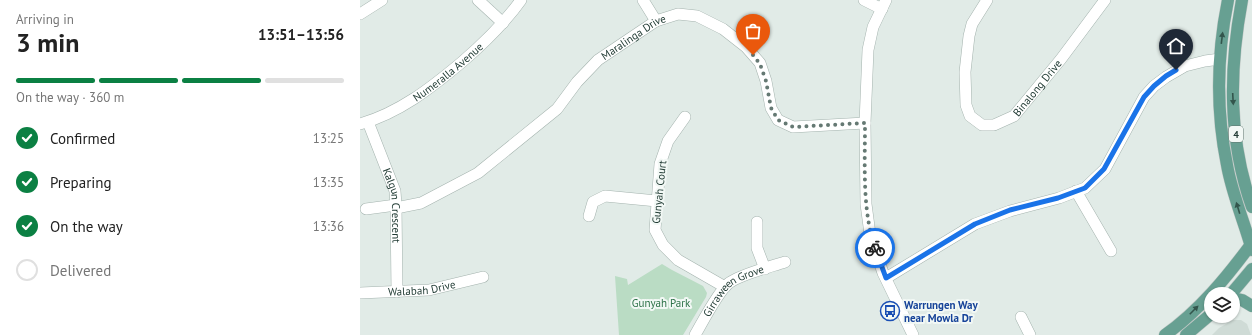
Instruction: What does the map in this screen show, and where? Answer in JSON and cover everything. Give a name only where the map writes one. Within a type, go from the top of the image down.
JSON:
[{"type":"main road","name":"4","points":[[1228,0],[1220,59],[1221,119],[1227,164],[1236,199],[1252,246]]},
{"type":"main road","name":"4","points":[[1242,0],[1234,45],[1232,93],[1234,122],[1241,168],[1252,207]]},
{"type":"main road","points":[[1165,335],[1188,316],[1252,246]]},
{"type":"main road","points":[[1237,287],[1252,270]]},
{"type":"main road","points":[[1240,300],[1252,306]]},
{"type":"main road","points":[[1186,335],[1204,320]]},
{"type":"street","points":[[360,14],[382,0]]},
{"type":"street","points":[[478,0],[503,23]]},
{"type":"street","name":"Numeralla Avenue","points":[[364,123],[390,112],[418,97],[453,70],[503,23],[521,0]]},
{"type":"street","points":[[643,0],[656,21]]},
{"type":"street","points":[[864,0],[884,5],[873,27],[868,50],[865,123],[866,204],[870,234],[886,278],[913,335]]},
{"type":"street","name":"Binalong Drive","points":[[987,0],[972,24],[968,36],[965,72],[966,105],[970,116],[982,125],[994,125],[1014,116],[1061,59],[1105,0]]},
{"type":"street","name":"Maralinga Drive","points":[[366,209],[421,203],[478,173],[557,109],[577,82],[598,60],[656,21],[678,14],[697,16],[723,29],[746,46],[760,64],[766,81],[771,108],[778,120],[793,127],[865,123]]},
{"type":"street","points":[[886,278],[975,224],[1010,210],[1058,198],[1085,188],[1104,169],[1144,97],[1154,86],[1166,76],[1185,66],[1220,59]]},
{"type":"street","name":"Gunyah Court","points":[[685,117],[668,141],[660,164],[655,230],[663,245],[678,260],[725,287]]},
{"type":"street","name":"Kalgun Crescent","points":[[364,123],[394,191],[396,206],[397,292]]},
{"type":"street","points":[[1076,191],[1111,251]]},
{"type":"street","points":[[589,216],[593,202],[605,196],[657,201]]},
{"type":"street","points":[[757,222],[757,248],[765,268]]},
{"type":"street","name":"Girraween Grove","points":[[695,335],[729,283],[765,268],[785,262]]},
{"type":"street","name":"Walabah Drive","points":[[360,294],[429,290],[483,277]]},
{"type":"street","points":[[1021,317],[1030,335]]},
{"type":"shaded area","points":[[1241,320],[1247,324],[1251,335],[1212,335],[1219,328],[1228,323],[1240,323]]},
{"type":"green space","name":"Gunyah Park","points":[[662,264],[703,286],[707,293],[683,335],[619,335],[615,276],[627,279],[628,285]]},
{"type":"way so far","points":[[753,55],[760,64],[766,81],[771,108],[778,120],[793,127],[865,123],[866,204],[870,234],[875,248]]},
{"type":"place","name":"Warrungen Way near Mowla Dr","points":[[890,311]]},
{"type":"route","points":[[875,248],[886,278],[975,224],[1010,210],[1058,198],[1085,188],[1104,169],[1144,97],[1154,86],[1176,70]]}]
